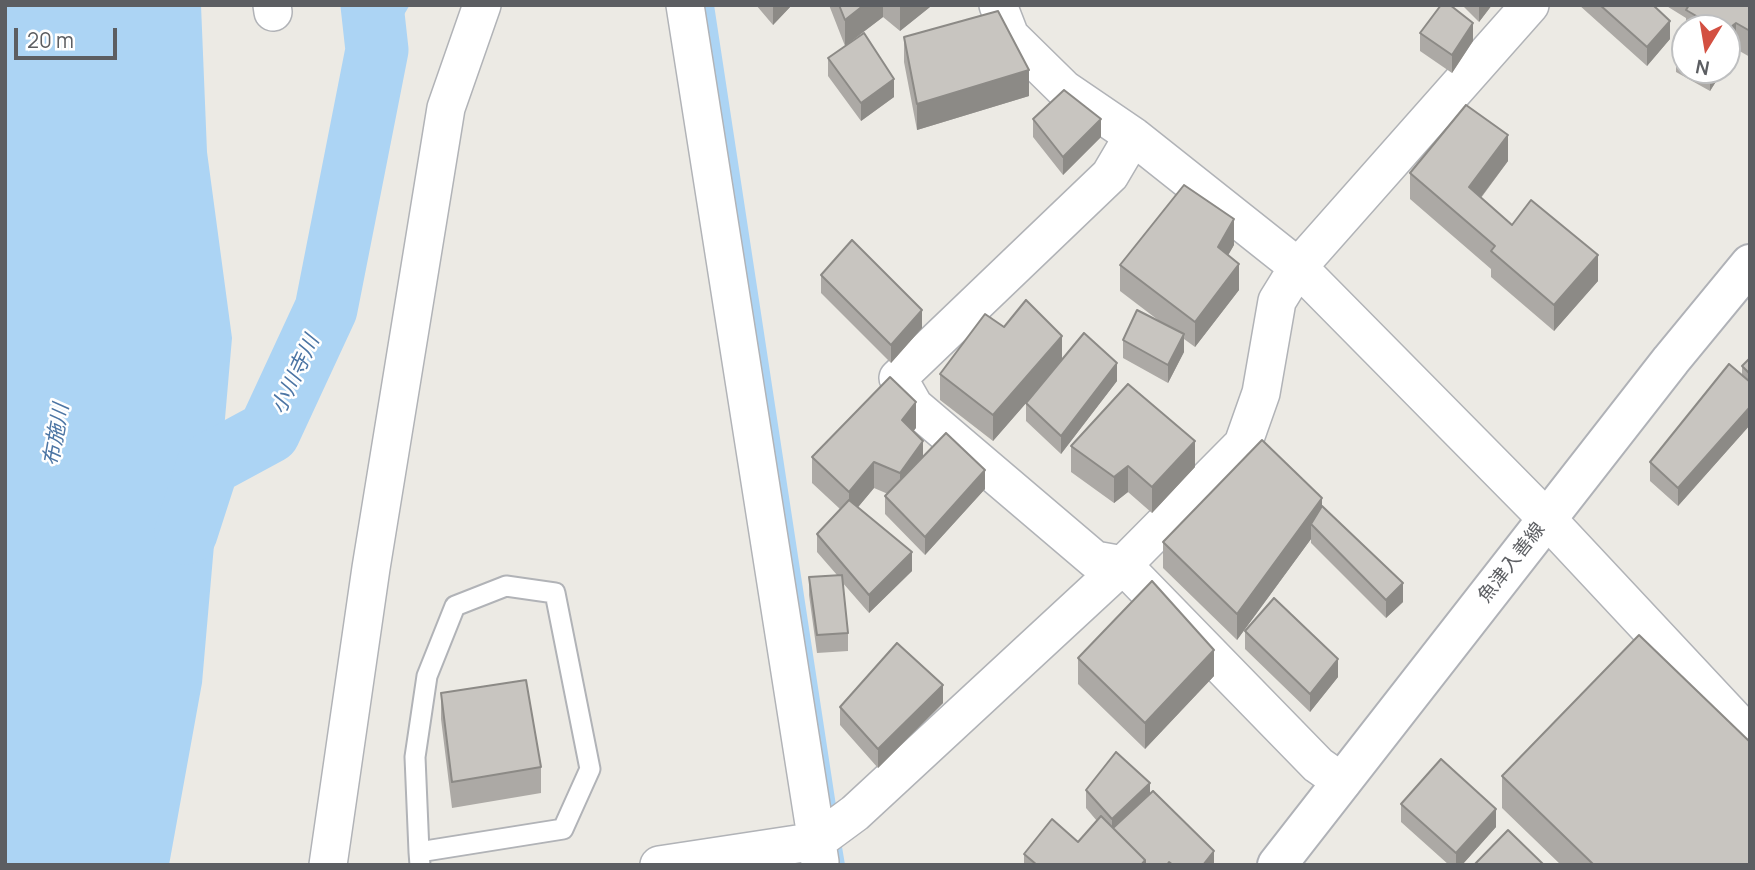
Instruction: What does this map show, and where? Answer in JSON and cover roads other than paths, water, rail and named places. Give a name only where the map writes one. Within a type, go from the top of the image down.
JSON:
[{"type":"main road","name":"魚津入善線","points":[[1277,865],[1750,264]]},
{"type":"street","points":[[328,865],[371,568],[446,108],[482,5]]},
{"type":"street","points":[[685,5],[819,853]]},
{"type":"street","points":[[998,5],[1010,36],[1064,89],[1133,136],[1298,267],[1547,519],[1750,736]]},
{"type":"street","points":[[659,865],[819,853],[855,813],[1123,565],[1243,444],[1261,393],[1277,300],[1298,267],[1530,5]]},
{"type":"street","points":[[1133,136],[1110,175],[898,378],[914,406],[1095,560],[1123,565],[1318,765],[1342,782]]},
{"type":"lane","points":[[506,586],[555,593],[590,769],[563,829],[419,858],[415,757],[427,676],[456,606],[506,586]]},
{"type":"water","name":"布施川","points":[[5,5],[201,5],[207,152],[232,338],[202,683],[169,865],[5,865]]},
{"type":"waterway","name":"小川寺川","points":[[186,533],[208,465],[269,432],[326,309],[377,50],[372,5]]},
{"type":"waterway","points":[[377,50],[404,5]]},
{"type":"waterway","points":[[709,5],[833,819]]},
{"type":"waterway","points":[[835,835],[840,865]]}]
